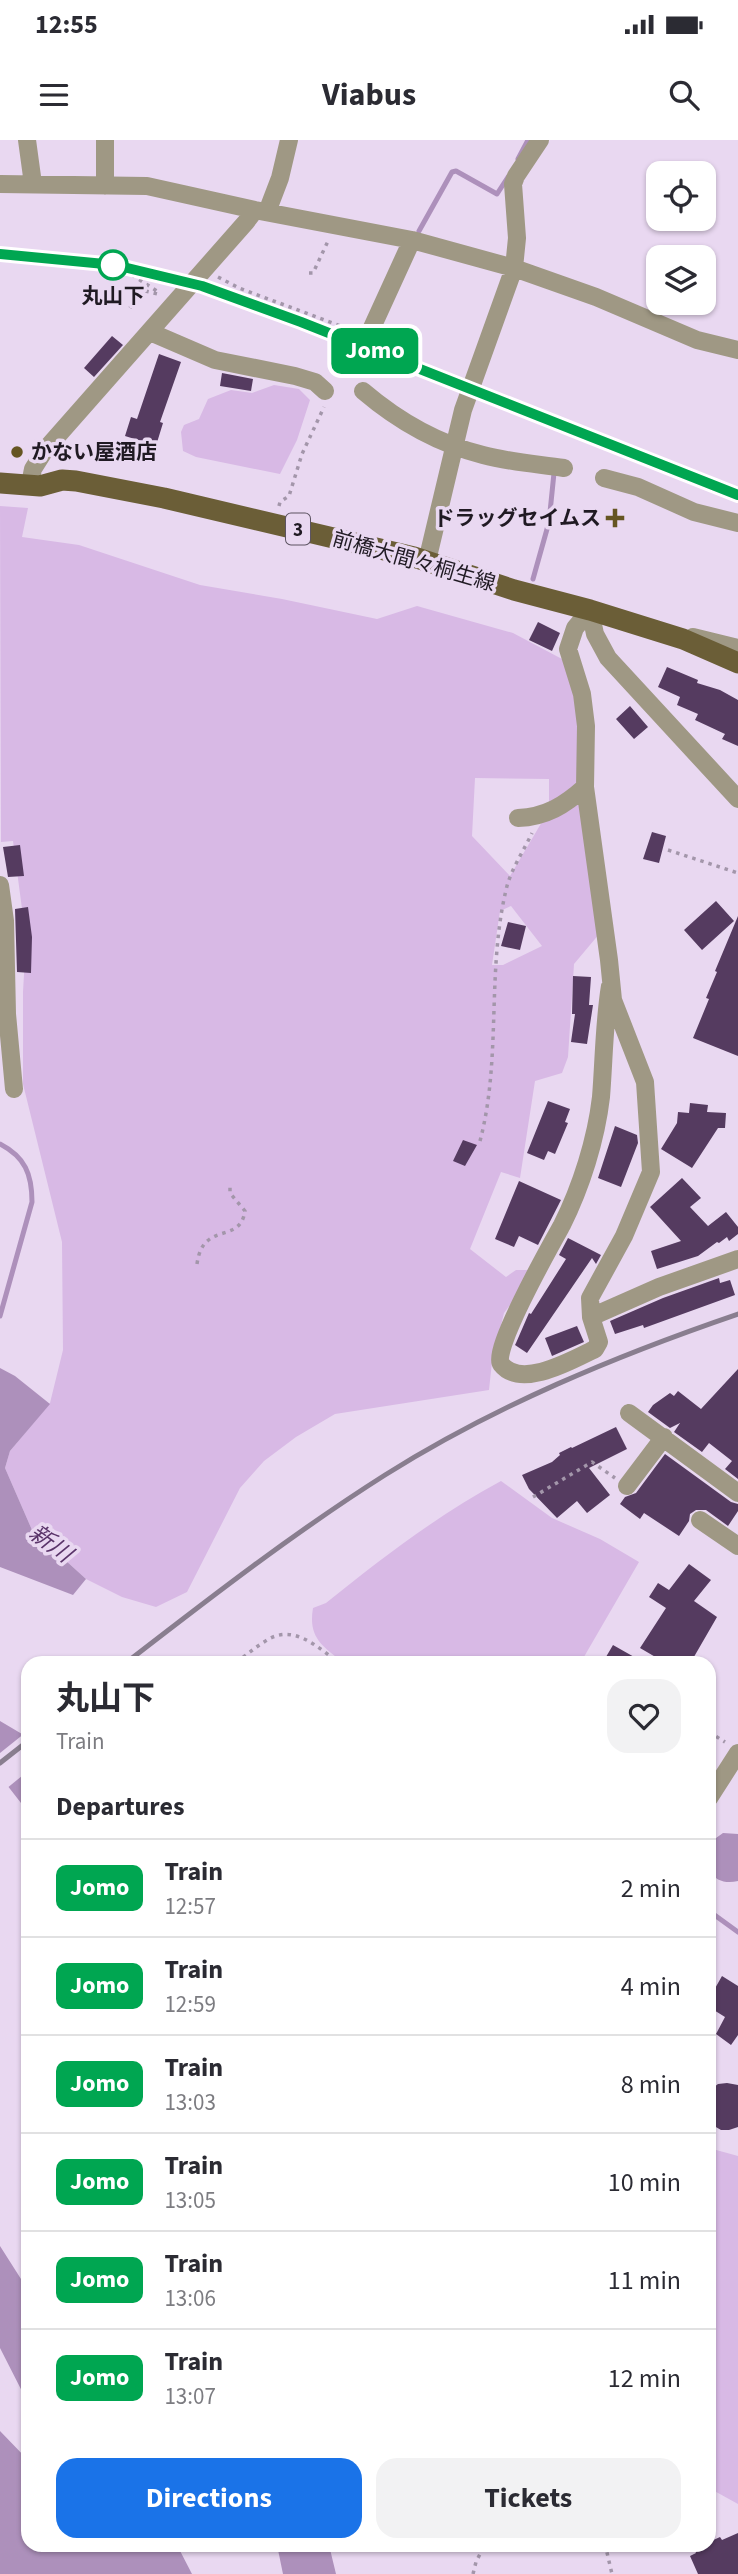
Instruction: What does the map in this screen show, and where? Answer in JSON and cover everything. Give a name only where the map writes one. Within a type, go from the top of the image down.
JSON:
[{"type":"main road","name":"前橋大間々桐生線","points":[[0,483],[40,486],[76,481],[164,498],[427,561],[514,590],[683,639],[738,663]]},
{"type":"street","points":[[27,140],[33,184]]},
{"type":"street","points":[[105,140],[105,186]]},
{"type":"street","points":[[427,561],[454,445],[476,371],[514,268],[517,238],[513,184],[540,140]]},
{"type":"street","points":[[30,484],[33,469],[45,450],[246,222],[261,211],[280,178],[286,142]]},
{"type":"street","points":[[0,184],[159,188],[412,240],[514,268],[596,297],[696,340],[738,350]]},
{"type":"street","points":[[367,334],[412,240]]},
{"type":"street","points":[[150,332],[215,360],[296,376],[315,382],[325,391]]},
{"type":"street","points":[[363,391],[390,412],[454,445],[496,458],[564,468]]},
{"type":"street","points":[[604,478],[638,487],[694,512],[738,523]]},
{"type":"street","points":[[590,610],[575,628],[568,649],[582,694],[586,726],[585,787],[609,960],[610,986],[600,1099],[573,1202],[507,1333],[500,1364],[515,1372],[535,1373],[595,1349],[599,1342],[591,1317],[590,1298],[624,1237],[651,1172],[645,1082],[610,986]]},
{"type":"street","points":[[590,610],[595,634],[608,658],[738,799]]},
{"type":"street","points":[[683,639],[699,637],[738,648]]},
{"type":"street","points":[[518,818],[540,816],[566,804],[585,787]]},
{"type":"street","points":[[0,885],[14,1089]]},
{"type":"street","points":[[591,1317],[659,1287],[738,1259]]},
{"type":"street","points":[[629,1413],[738,1493]]},
{"type":"street","points":[[627,1486],[664,1437]]},
{"type":"street","points":[[700,1520],[738,1546]]},
{"type":"street","points":[[716,1787],[738,1754]]},
{"type":"path","points":[[309,273],[313,273],[335,224]]},
{"type":"path","points":[[202,271],[239,288],[367,334],[359,355],[357,378],[363,391]]},
{"type":"path","points":[[132,275],[168,297]]},
{"type":"path","points":[[130,308],[141,290],[157,295],[159,292]]},
{"type":"path","points":[[277,513],[280,502],[289,496],[302,454],[323,412],[325,391]]},
{"type":"path","points":[[480,1141],[485,1122],[495,1029],[498,966],[496,950],[505,897],[508,884],[540,816]]},
{"type":"path","points":[[668,850],[738,873]]},
{"type":"path","points":[[197,1264],[202,1245],[208,1239],[215,1234],[238,1228],[241,1224],[244,1211],[230,1193],[230,1186]]},
{"type":"path","points":[[533,1497],[592,1462],[627,1486]]},
{"type":"path","points":[[244,1656],[266,1640],[285,1634],[304,1636],[330,1656]]},
{"type":"path","points":[[716,1736],[722,1740]]},
{"type":"path","points":[[474,2574],[481,2552]]},
{"type":"path","points":[[607,2552],[612,2574]]},
{"type":"shaded area","points":[[274,385],[299,389],[310,400],[297,440],[280,474],[196,457],[183,451],[181,432],[184,425],[199,419],[208,399],[231,390],[252,393]]},
{"type":"shaded area","points":[[0,506],[28,508],[22,537],[79,545],[200,585],[377,619],[417,606],[513,633],[562,659],[578,695],[600,933],[574,964],[568,1057],[562,1073],[535,1081],[520,1178],[501,1172],[470,1249],[506,1277],[516,1270],[536,1270],[504,1313],[492,1362],[489,1390],[335,1414],[296,1437],[264,1461],[240,1488],[187,1592],[156,1607],[122,1597],[86,1579],[32,1530],[5,1468],[10,1451],[50,1403],[63,1350],[62,1242],[23,1084],[26,939],[13,841],[1,842]],"holes":[[[475,778],[549,779],[549,810],[510,876],[472,836]],[[511,906],[542,946],[503,965],[492,965],[500,911]]]},
{"type":"shaded area","points":[[0,1368],[15,1376],[50,1404],[10,1451],[5,1468],[32,1530],[86,1579],[73,1595],[0,1567]]},
{"type":"shaded area","points":[[501,1481],[552,1518],[600,1539],[639,1562],[584,1656],[336,1656],[323,1646],[315,1634],[313,1608],[326,1603],[389,1554]]},
{"type":"shaded area","points":[[0,1721],[21,1733],[21,1803],[0,1776]]},
{"type":"shaded area","points":[[723,1833],[738,1834],[738,1881],[722,1881],[716,1878],[716,1838]]},
{"type":"shaded area","points":[[716,2150],[738,2156],[738,2504],[716,2492]]},
{"type":"shaded area","points":[[0,2246],[21,2279],[21,2389],[0,2348]]},
{"type":"shaded area","points":[[0,2431],[21,2453],[21,2552],[181,2552],[192,2574],[0,2574]]},
{"type":"shaded area","points":[[278,2552],[331,2552],[336,2574],[283,2574]]},
{"type":"pier","points":[[21,1736],[21,1777],[6,1789],[0,1782],[0,1753]]},
{"type":"building","points":[[112,336],[123,345],[94,377],[84,368]]},
{"type":"building","points":[[159,354],[181,362],[160,422],[163,423],[155,449],[140,445],[141,441],[125,436],[131,417],[137,419]]},
{"type":"building","points":[[222,373],[253,379],[251,391],[220,386]]},
{"type":"building","points":[[538,622],[560,633],[552,651],[529,640]]},
{"type":"building","points":[[667,667],[738,700],[738,746],[722,739],[725,734],[695,720],[698,714],[677,705],[680,697],[658,687]]},
{"type":"building","points":[[630,706],[648,727],[634,739],[616,719]]},
{"type":"building","points":[[652,832],[666,836],[659,863],[643,859]]},
{"type":"building","points":[[20,845],[24,876],[8,877],[3,847]]},
{"type":"building","points":[[716,901],[734,921],[702,950],[684,930]]},
{"type":"building","points":[[28,907],[32,937],[31,973],[17,972],[15,909]]},
{"type":"building","points":[[738,916],[738,1056],[693,1038],[709,999],[706,998],[717,972],[715,971]]},
{"type":"building","points":[[508,922],[526,926],[520,950],[501,946]]},
{"type":"building","points":[[573,976],[591,977],[589,1005],[593,1005],[587,1044],[571,1042],[575,1014],[572,1014]]},
{"type":"building","points":[[548,1101],[570,1109],[565,1122],[568,1123],[555,1154],[548,1151],[544,1160],[527,1153]]},
{"type":"building","points":[[690,1103],[708,1105],[707,1112],[726,1113],[725,1128],[718,1128],[692,1168],[661,1149],[677,1123],[678,1112],[689,1113]]},
{"type":"building","points":[[615,1126],[637,1135],[638,1143],[621,1187],[598,1178]]},
{"type":"building","points":[[463,1140],[477,1145],[465,1166],[453,1161]]},
{"type":"building","points":[[682,1178],[701,1198],[690,1207],[708,1226],[726,1212],[738,1227],[738,1234],[729,1241],[727,1237],[717,1242],[698,1256],[657,1269],[651,1251],[681,1241],[650,1207]]},
{"type":"building","points":[[519,1181],[561,1200],[538,1245],[519,1236],[514,1247],[495,1239]]},
{"type":"building","points":[[568,1238],[601,1255],[596,1264],[592,1258],[527,1353],[515,1345],[529,1313],[531,1314],[566,1259],[559,1255]]},
{"type":"building","points":[[719,1278],[720,1283],[730,1280],[735,1295],[644,1328],[643,1325],[615,1334],[610,1321]]},
{"type":"building","points":[[577,1326],[584,1342],[552,1356],[545,1338]]},
{"type":"building","points":[[738,1369],[738,1479],[725,1469],[732,1461],[709,1443],[702,1452],[674,1432],[680,1423],[670,1428],[648,1412],[670,1393],[674,1396],[678,1391],[701,1409]]},
{"type":"building","points":[[616,1427],[627,1449],[589,1468],[610,1495],[587,1513],[577,1501],[557,1518],[529,1489],[522,1475],[552,1462],[559,1453]]},
{"type":"building","points":[[665,1454],[731,1502],[738,1504],[738,1511],[728,1526],[706,1510],[696,1510],[690,1514],[689,1521],[679,1536],[644,1513],[640,1519],[620,1504],[625,1497],[636,1493]]},
{"type":"building","points":[[689,1564],[711,1580],[694,1601],[717,1617],[694,1656],[654,1656],[640,1648],[666,1608],[649,1597],[658,1583],[669,1590]]},
{"type":"building","points":[[613,1645],[632,1656],[607,1656]]},
{"type":"building","points":[[722,1976],[738,1986],[738,2035],[731,2045],[716,2034],[725,2017],[716,2011],[716,1987]]},
{"type":"building","points":[[718,2084],[738,2085],[738,2127],[729,2130],[716,2127]]},
{"type":"building","points":[[738,2533],[738,2574],[698,2574],[690,2556],[696,2552],[716,2552],[716,2539],[720,2537],[722,2540]]},
{"type":"waterway","points":[[518,159],[528,140]]},
{"type":"waterway","points":[[419,231],[452,172],[456,171],[497,194],[508,177]]},
{"type":"waterway","points":[[533,579],[549,522],[554,473]]},
{"type":"waterway","points":[[0,1144],[16,1155],[25,1167],[31,1183],[32,1202],[0,1316]]},
{"type":"waterway","name":"新川","points":[[716,1916],[738,1932]]},
{"type":"railway","points":[[0,254],[115,265],[202,286],[301,322],[738,495]]},
{"type":"railway","points":[[135,1656],[286,1542],[427,1450],[557,1384],[646,1347],[738,1314]]},
{"type":"railway","points":[[0,1763],[21,1746]]},
{"type":"train","name":"Jomo","points":[[0,254],[115,265],[202,286],[301,322],[738,495]]},
{"type":"place","name":"丸山下","points":[[113,265]]},
{"type":"place","name":"かない屋酒店","points":[[17,452]]},
{"type":"place","name":"ドラッグセイムス","points":[[615,518]]}]
